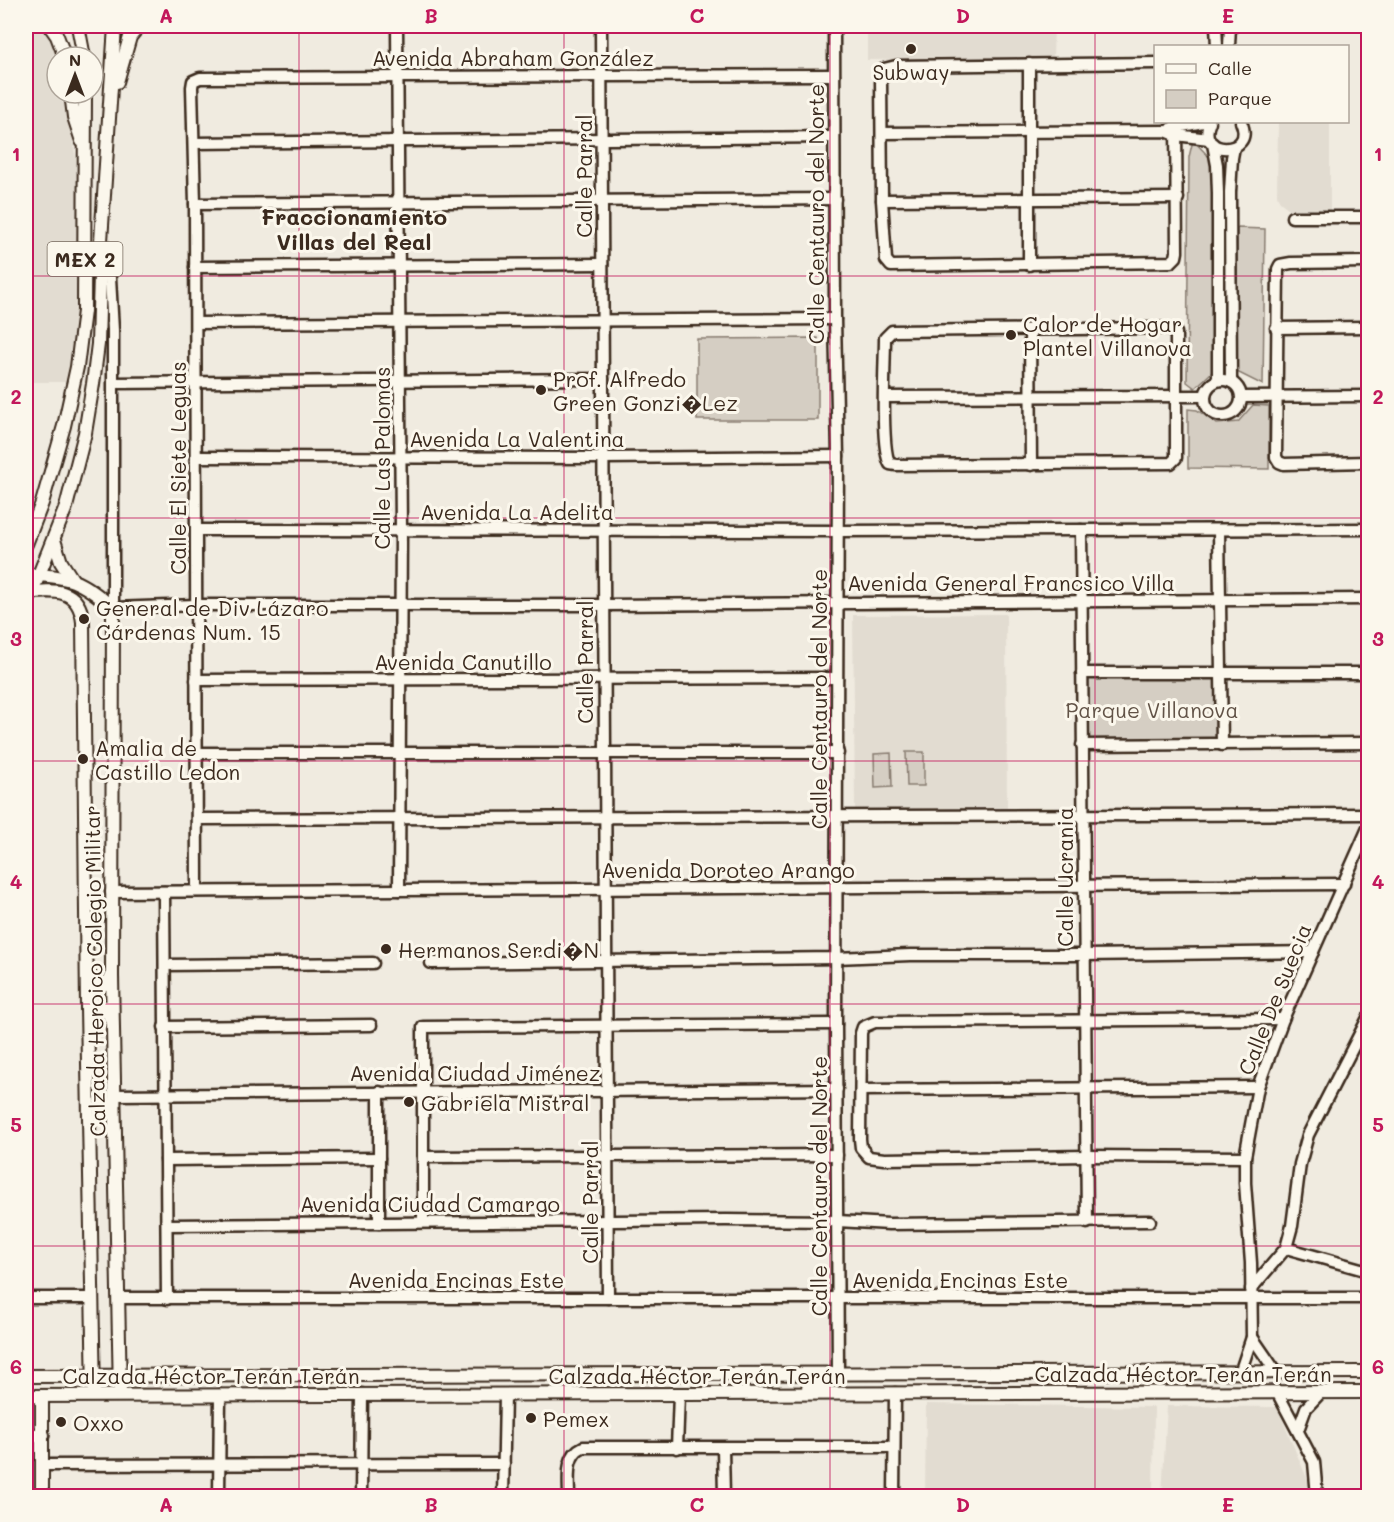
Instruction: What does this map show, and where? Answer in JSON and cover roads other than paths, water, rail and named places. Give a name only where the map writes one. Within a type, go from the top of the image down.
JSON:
[{"type":"main road","points":[[50,26],[60,45]]},
{"type":"main road","points":[[78,26],[82,45]]},
{"type":"main road","points":[[110,109],[115,26]]},
{"type":"main road","name":"MEX 2","points":[[27,596],[54,540],[69,496],[85,432],[100,317],[100,257],[110,109],[130,37],[140,26]]},
{"type":"main road","points":[[72,105],[85,150]]},
{"type":"main road","name":"MEX 2","points":[[26,544],[42,503],[64,426],[77,367],[84,311],[85,105]]},
{"type":"main road","points":[[86,205],[95,209],[101,241]]},
{"type":"main road","points":[[54,540],[61,562],[72,579]]},
{"type":"main road","points":[[26,575],[72,579],[84,585],[113,608]]},
{"type":"main road","name":"Calzada Heroico Colegio Militar","points":[[27,596],[59,591],[74,599],[82,615],[94,1395]]},
{"type":"main road","name":"Calzada Heroico Colegio Militar","points":[[113,608],[112,1024],[120,1395]]},
{"type":"main road","points":[[87,968],[94,983],[106,984],[112,976]]},
{"type":"main road","points":[[87,1008],[96,1004],[105,1007],[112,1024]]},
{"type":"main road","name":"Calzada Héctor Terán Terán","points":[[26,1376],[1368,1372]]},
{"type":"main road","points":[[738,1394],[761,1389],[811,1388],[829,1382],[838,1373]]},
{"type":"main road","points":[[895,1393],[898,1387],[911,1381],[990,1380],[1007,1373]]},
{"type":"main road","points":[[362,1394],[366,1387],[372,1384],[416,1380],[427,1375]]},
{"type":"main road","name":"Calzada Héctor Terán Terán","points":[[26,1396],[1368,1392]]},
{"type":"main road","points":[[42,1396],[42,1497]]},
{"type":"main road","points":[[26,1435],[43,1435]]},
{"type":"street","name":"Calle Las Palomas","points":[[397,26],[401,530],[399,890]]},
{"type":"street","name":"Calle Parral","points":[[602,26],[608,1299]]},
{"type":"street","name":"Calle Centauro del Norte","points":[[834,26],[838,456],[836,958],[838,1373]]},
{"type":"street","points":[[1216,26],[1217,45]]},
{"type":"street","points":[[1229,45],[1230,26]]},
{"type":"street","points":[[1154,63],[888,67],[882,72],[882,200],[888,265],[1165,263],[1173,260],[1177,252],[1178,198],[1174,128]]},
{"type":"street","points":[[1029,64],[1029,265]]},
{"type":"street","name":"Avenida Abraham González","points":[[194,81],[200,78],[834,75]]},
{"type":"street","name":"Calle El Siete Leguas","points":[[194,81],[192,87],[197,457],[197,891]]},
{"type":"street","points":[[882,133],[1174,128],[1198,123]]},
{"type":"street","points":[[1210,123],[1207,130],[1217,165],[1232,382]]},
{"type":"street","points":[[1174,128],[1211,141],[1221,149],[1234,147],[1240,142],[1243,134],[1241,123]]},
{"type":"street","points":[[194,143],[834,137]]},
{"type":"street","points":[[1218,380],[1224,254],[1234,147]]},
{"type":"street","points":[[882,200],[1178,198]]},
{"type":"street","points":[[195,204],[835,199]]},
{"type":"street","points":[[1292,217],[1368,217]]},
{"type":"street","points":[[100,257],[110,278],[114,383],[113,608]]},
{"type":"street","points":[[1368,262],[1291,263],[1284,264],[1278,269],[1275,397],[1276,457],[1279,462],[1284,464],[1368,462]]},
{"type":"street","points":[[195,267],[602,264]]},
{"type":"street","points":[[196,323],[835,319]]},
{"type":"street","points":[[1276,328],[1368,327]]},
{"type":"street","points":[[1166,328],[1176,333],[1176,458],[1171,463],[890,464],[886,452],[885,338],[892,331],[1030,329],[1166,328]]},
{"type":"street","points":[[1030,329],[1031,465]]},
{"type":"street","points":[[114,383],[603,379]]},
{"type":"street","points":[[1218,380],[1232,382],[1238,387],[1242,397],[1237,410],[1225,417],[1216,415],[1208,409],[1205,396],[1209,386],[1218,380]]},
{"type":"street","points":[[885,397],[1205,396]]},
{"type":"street","points":[[1242,397],[1368,396]]},
{"type":"street","name":"Avenida La Valentina","points":[[197,457],[838,456]]},
{"type":"street","name":"Avenida La Adelita","points":[[196,530],[1368,529]]},
{"type":"street","name":"Calle Ucrania","points":[[1081,530],[1087,1223]]},
{"type":"street","points":[[1219,530],[1222,744]]},
{"type":"street","name":"Avenida General Francsico Villa","points":[[113,608],[196,605],[604,605],[1368,599]]},
{"type":"street","points":[[1082,673],[1368,673]]},
{"type":"street","name":"Avenida Canutillo","points":[[196,680],[837,678]]},
{"type":"street","points":[[1082,745],[1368,743]]},
{"type":"street","points":[[197,753],[838,753]]},
{"type":"street","points":[[198,819],[1368,814]]},
{"type":"street","name":"Calle De Suecia","points":[[1240,1373],[1252,1337],[1245,1208],[1245,1157],[1258,1087],[1283,1019],[1368,828]]},
{"type":"street","name":"Avenida Doroteo Arango","points":[[111,892],[1344,884]]},
{"type":"street","points":[[164,892],[167,1299]]},
{"type":"street","points":[[431,963],[605,962],[910,955],[1313,952]]},
{"type":"street","points":[[165,965],[373,963]]},
{"type":"street","points":[[1251,1293],[1286,1248],[1292,1226],[1300,1164],[1308,1135],[1368,1018]]},
{"type":"street","points":[[1245,1157],[1086,1156],[884,1159],[869,1157],[861,1148],[860,1139],[861,1033],[863,1027],[875,1022],[1283,1019]]},
{"type":"street","points":[[423,1222],[423,1027],[836,1024]]},
{"type":"street","points":[[164,1027],[371,1025]]},
{"type":"street","points":[[861,1090],[1258,1087]]},
{"type":"street","name":"Avenida Ciudad Jiménez","points":[[114,1095],[837,1089]]},
{"type":"street","points":[[379,1092],[380,1223]]},
{"type":"street","points":[[423,1157],[837,1155]]},
{"type":"street","points":[[166,1160],[379,1158]]},
{"type":"street","name":"Avenida Ciudad Camargo","points":[[167,1225],[608,1221],[838,1221],[889,1224],[1150,1221]]},
{"type":"street","points":[[1286,1248],[1368,1271]]},
{"type":"street","name":"Avenida Encinas Este","points":[[119,1299],[839,1299],[1251,1293],[1368,1298]]},
{"type":"street","points":[[26,1298],[91,1298]]},
{"type":"street","points":[[1252,1337],[1276,1372]]},
{"type":"street","points":[[1277,1392],[1314,1462],[1317,1497]]},
{"type":"street","points":[[1298,1430],[1306,1408],[1321,1392]]},
{"type":"street","points":[[894,1497],[895,1393]]},
{"type":"street","points":[[361,1497],[362,1394]]},
{"type":"street","points":[[677,1448],[679,1394]]},
{"type":"street","points":[[219,1497],[220,1395]]},
{"type":"street","points":[[503,1497],[505,1395]]},
{"type":"street","points":[[569,1497],[571,1459],[576,1450],[583,1447],[894,1447]]},
{"type":"street","points":[[723,1448],[724,1497]]},
{"type":"street","points":[[43,1465],[504,1464]]},
{"type":"place","name":"Subway","points":[[911,49]]},
{"type":"place","name":"Calor de Hogar Plantel Villanova","points":[[1011,335]]},
{"type":"place","name":"Prof. Alfredo Green Gonzi�Lez","points":[[541,390]]},
{"type":"place","name":"General de Div Lázaro Cárdenas Num. 15","points":[[84,619]]},
{"type":"place","name":"Amalia de Castillo Ledon","points":[[83,759]]},
{"type":"place","name":"Hermanos Serdi�N","points":[[386,949]]},
{"type":"place","name":"Gabriela Mistral","points":[[409,1102]]},
{"type":"place","name":"Pemex","points":[[531,1418]]},
{"type":"place","name":"Oxxo","points":[[61,1422]]},
{"type":"district","name":"Fraccionamiento Villas del Real","points":[[354,228]]},
{"type":"park label","name":"Parque Villanova","points":[[1152,709]]}]
